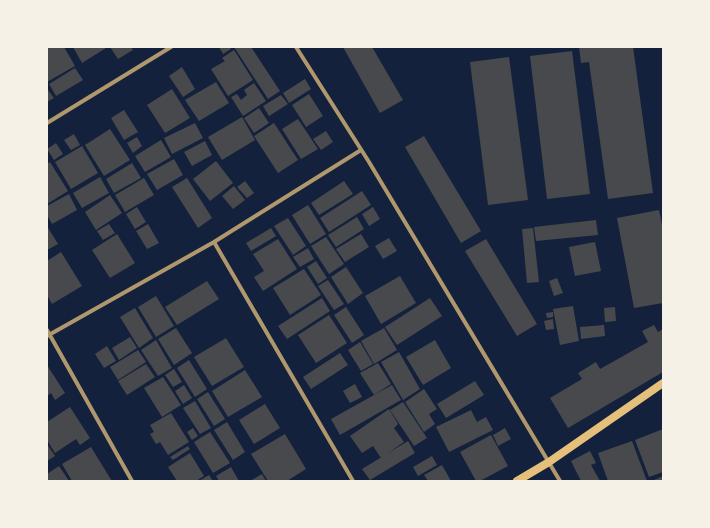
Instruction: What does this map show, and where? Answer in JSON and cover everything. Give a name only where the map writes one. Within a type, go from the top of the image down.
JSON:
[{"type":"main road","points":[[517,481],[549,462],[663,383]]},
{"type":"street","points":[[47,123],[171,47]]},
{"type":"street","points":[[296,47],[560,481]]},
{"type":"street","points":[[48,335],[214,242],[360,150]]},
{"type":"street","points":[[214,242],[353,481]]},
{"type":"street","points":[[47,330],[48,335],[132,481]]},
{"type":"building","points":[[48,47],[64,47],[75,66],[47,82]]},
{"type":"building","points":[[73,47],[106,47],[106,48],[82,63]]},
{"type":"building","points":[[110,47],[131,47],[133,50],[118,59]]},
{"type":"building","points":[[219,47],[229,47],[231,49],[223,54]]},
{"type":"building","points":[[234,47],[251,47],[280,91],[268,99]]},
{"type":"building","points":[[343,47],[372,47],[403,100],[380,113]]},
{"type":"building","points":[[579,47],[633,47],[653,193],[608,199],[589,62],[581,63]]},
{"type":"building","points":[[234,50],[253,80],[228,96],[211,69],[225,61],[222,58]]},
{"type":"building","points":[[572,51],[590,194],[547,199],[530,56]]},
{"type":"building","points":[[509,57],[528,200],[488,205],[470,62]]},
{"type":"building","points":[[182,67],[195,89],[183,97],[169,76]]},
{"type":"building","points":[[75,68],[83,80],[56,96],[49,84]]},
{"type":"building","points":[[305,79],[311,89],[289,103],[283,93]]},
{"type":"building","points":[[216,82],[229,103],[199,121],[185,100]]},
{"type":"building","points":[[254,83],[266,101],[243,116],[231,97],[237,94],[241,100],[247,95],[244,90]]},
{"type":"building","points":[[172,89],[190,118],[165,133],[147,105]]},
{"type":"building","points":[[47,90],[54,98],[47,102]]},
{"type":"building","points":[[309,94],[323,116],[306,127],[292,105]]},
{"type":"building","points":[[281,95],[288,104],[269,116],[263,106]]},
{"type":"building","points":[[259,108],[269,123],[254,133],[244,118]]},
{"type":"building","points":[[124,110],[138,132],[124,140],[111,118]]},
{"type":"building","points":[[242,117],[255,140],[222,160],[208,137]]},
{"type":"building","points":[[298,119],[318,149],[301,159],[282,129]]},
{"type":"building","points":[[195,123],[203,138],[172,154],[164,138]]},
{"type":"building","points":[[274,123],[298,160],[278,173],[254,136]]},
{"type":"building","points":[[110,129],[130,160],[104,176],[85,145]]},
{"type":"building","points":[[326,131],[333,142],[321,150],[313,139]]},
{"type":"building","points":[[74,134],[80,145],[71,150],[64,140]]},
{"type":"building","points":[[424,136],[481,231],[461,243],[405,147]]},
{"type":"building","points":[[137,137],[142,146],[133,153],[127,143]]},
{"type":"building","points":[[161,140],[171,157],[145,172],[135,156]]},
{"type":"building","points":[[205,141],[212,155],[192,166],[184,152]]},
{"type":"building","points":[[56,143],[63,154],[54,160],[47,149]]},
{"type":"building","points":[[82,146],[98,173],[71,189],[55,162]]},
{"type":"building","points":[[174,159],[183,175],[157,190],[147,174]]},
{"type":"building","points":[[216,161],[233,183],[210,201],[193,179]]},
{"type":"building","points":[[50,162],[68,191],[47,204],[47,164]]},
{"type":"building","points":[[132,163],[141,178],[114,193],[106,179]]},
{"type":"building","points":[[100,177],[109,193],[82,208],[73,193]]},
{"type":"building","points":[[144,178],[154,195],[125,212],[115,195]]},
{"type":"building","points":[[187,178],[212,218],[198,228],[172,187]]},
{"type":"building","points":[[245,181],[254,193],[247,198],[237,187]]},
{"type":"building","points":[[344,181],[353,194],[319,215],[311,203]]},
{"type":"building","points":[[234,186],[245,200],[233,209],[222,196]]},
{"type":"building","points":[[362,191],[371,205],[329,232],[320,218]]},
{"type":"building","points":[[69,194],[77,210],[52,224],[47,215],[47,206]]},
{"type":"building","points":[[110,195],[122,213],[96,230],[85,212]]},
{"type":"building","points":[[308,205],[326,234],[310,244],[292,215]]},
{"type":"building","points":[[137,207],[146,222],[135,229],[126,214]]},
{"type":"building","points":[[373,207],[380,219],[369,226],[362,214]]},
{"type":"building","points":[[659,210],[663,229],[663,303],[634,308],[617,218]]},
{"type":"building","points":[[357,217],[364,229],[336,247],[328,235]]},
{"type":"building","points":[[288,218],[306,246],[293,255],[274,226]]},
{"type":"building","points":[[596,220],[598,235],[536,241],[534,227]]},
{"type":"building","points":[[109,224],[115,233],[103,240],[97,231]]},
{"type":"building","points":[[148,224],[159,243],[147,249],[136,231]]},
{"type":"building","points":[[47,226],[58,244],[47,250]]},
{"type":"building","points":[[271,228],[276,236],[251,251],[246,243]]},
{"type":"building","points":[[533,228],[539,282],[527,283],[522,229]]},
{"type":"building","points":[[117,234],[135,263],[110,278],[92,250]]},
{"type":"building","points":[[361,234],[369,247],[345,262],[336,249]]},
{"type":"building","points":[[326,237],[344,264],[329,274],[311,246]]},
{"type":"building","points":[[389,238],[397,251],[383,259],[375,246]]},
{"type":"building","points":[[278,239],[297,269],[263,291],[254,277],[264,271],[253,254]]},
{"type":"building","points":[[486,239],[537,324],[517,336],[465,251]]},
{"type":"building","points":[[595,242],[601,271],[575,276],[569,247]]},
{"type":"building","points":[[308,248],[314,259],[300,267],[293,257]]},
{"type":"building","points":[[61,252],[82,286],[52,304],[47,295],[47,261]]},
{"type":"building","points":[[316,261],[327,278],[318,284],[307,267]]},
{"type":"building","points":[[346,267],[363,293],[348,304],[331,277]]},
{"type":"building","points":[[304,269],[321,295],[290,315],[273,288]]},
{"type":"building","points":[[400,276],[416,303],[381,324],[365,296]]},
{"type":"building","points":[[557,278],[563,293],[554,296],[549,281]]},
{"type":"building","points":[[328,280],[344,304],[334,310],[318,286]]},
{"type":"building","points":[[207,281],[219,299],[177,325],[165,307]]},
{"type":"building","points":[[156,296],[174,326],[156,337],[138,307]]},
{"type":"building","points":[[322,298],[330,311],[287,339],[278,326]]},
{"type":"building","points":[[430,298],[442,316],[397,345],[385,327]]},
{"type":"building","points":[[573,306],[579,341],[560,345],[553,309]]},
{"type":"building","points":[[346,307],[364,335],[352,343],[334,315]]},
{"type":"building","points":[[615,307],[616,321],[605,322],[604,308]]},
{"type":"building","points":[[135,308],[153,338],[139,348],[120,317]]},
{"type":"building","points":[[553,312],[553,317],[547,318],[546,313]]},
{"type":"building","points":[[329,315],[347,343],[316,363],[298,335]]},
{"type":"building","points":[[553,319],[554,329],[546,330],[544,321]]},
{"type":"building","points":[[604,325],[605,336],[581,339],[580,327]]},
{"type":"building","points":[[654,325],[658,332],[663,329],[663,372],[568,428],[550,398],[582,379],[578,373],[596,362],[600,369],[648,342],[642,331]]},
{"type":"building","points":[[176,328],[192,353],[174,365],[158,339]]},
{"type":"building","points":[[384,328],[397,350],[374,364],[361,341]]},
{"type":"building","points":[[130,337],[137,348],[119,360],[112,348]]},
{"type":"building","points":[[226,338],[244,367],[212,386],[194,357]]},
{"type":"building","points":[[156,340],[172,368],[158,376],[141,350]]},
{"type":"building","points":[[435,340],[451,368],[423,385],[406,357]]},
{"type":"building","points":[[360,342],[373,364],[361,371],[348,350]]},
{"type":"building","points":[[107,346],[116,361],[104,368],[95,354]]},
{"type":"building","points":[[138,350],[146,362],[118,380],[110,367]]},
{"type":"building","points":[[399,352],[420,389],[403,400],[381,362]]},
{"type":"building","points":[[340,353],[348,365],[311,389],[303,377]]},
{"type":"building","points":[[189,360],[207,389],[195,397],[177,368]]},
{"type":"building","points":[[378,363],[391,384],[374,395],[360,373]]},
{"type":"building","points":[[146,364],[155,377],[127,395],[118,381]]},
{"type":"building","points":[[47,365],[65,393],[55,400],[51,393],[47,396]]},
{"type":"building","points":[[174,369],[182,382],[173,387],[165,375]]},
{"type":"building","points":[[245,370],[262,397],[228,417],[212,391]]},
{"type":"building","points":[[163,377],[181,405],[162,417],[144,388]]},
{"type":"building","points":[[475,381],[484,395],[446,418],[437,404]]},
{"type":"building","points":[[355,384],[362,397],[350,403],[343,391]]},
{"type":"building","points":[[184,385],[192,398],[183,404],[175,391]]},
{"type":"building","points":[[392,385],[401,400],[340,435],[331,419]]},
{"type":"building","points":[[424,389],[437,409],[429,414],[435,424],[424,432],[405,402]]},
{"type":"building","points":[[208,392],[225,419],[214,426],[197,399]]},
{"type":"building","points":[[195,401],[211,428],[200,434],[183,408]]},
{"type":"building","points":[[403,402],[427,438],[414,446],[390,410]]},
{"type":"building","points":[[265,404],[280,428],[254,444],[239,420]]},
{"type":"building","points":[[70,407],[90,438],[80,445],[76,439],[55,453],[47,440],[47,422]]},
{"type":"building","points":[[389,409],[398,424],[394,428],[404,442],[381,458],[373,446],[362,453],[350,436]]},
{"type":"building","points":[[471,410],[477,422],[486,417],[493,430],[449,452],[436,427]]},
{"type":"building","points":[[171,413],[189,442],[168,455],[160,442],[156,444],[150,434],[154,432],[150,425]]},
{"type":"building","points":[[227,422],[245,452],[233,460],[214,430]]},
{"type":"building","points":[[193,428],[198,436],[192,440],[187,432]]},
{"type":"building","points":[[505,428],[511,439],[498,446],[493,435]]},
{"type":"building","points":[[663,429],[663,472],[649,477],[635,440]]},
{"type":"building","points":[[210,432],[230,463],[213,473],[194,442]]},
{"type":"building","points":[[285,434],[306,469],[287,481],[268,481],[251,454]]},
{"type":"building","points":[[491,435],[508,466],[480,481],[476,481],[460,452]]},
{"type":"building","points":[[408,441],[415,453],[370,480],[362,469]]},
{"type":"building","points":[[632,441],[647,481],[608,481],[598,453]]},
{"type":"building","points":[[47,444],[55,456],[47,461]]},
{"type":"building","points":[[188,446],[190,449],[173,460],[170,457]]},
{"type":"building","points":[[91,447],[112,481],[72,481],[62,464]]},
{"type":"building","points":[[590,451],[596,463],[591,465],[600,481],[581,481],[571,461]]},
{"type":"building","points":[[190,453],[204,476],[196,481],[177,481],[168,467]]},
{"type":"building","points":[[432,456],[437,465],[418,476],[413,467]]},
{"type":"building","points":[[442,465],[451,481],[428,481],[424,475]]},
{"type":"building","points":[[59,466],[69,481],[47,481],[47,474]]},
{"type":"building","points":[[231,467],[239,481],[219,481],[216,476]]},
{"type":"building","points":[[262,474],[266,481],[250,481]]},
{"type":"building","points":[[209,475],[213,481],[199,481]]},
{"type":"building","points":[[663,476],[663,481],[652,481]]}]
